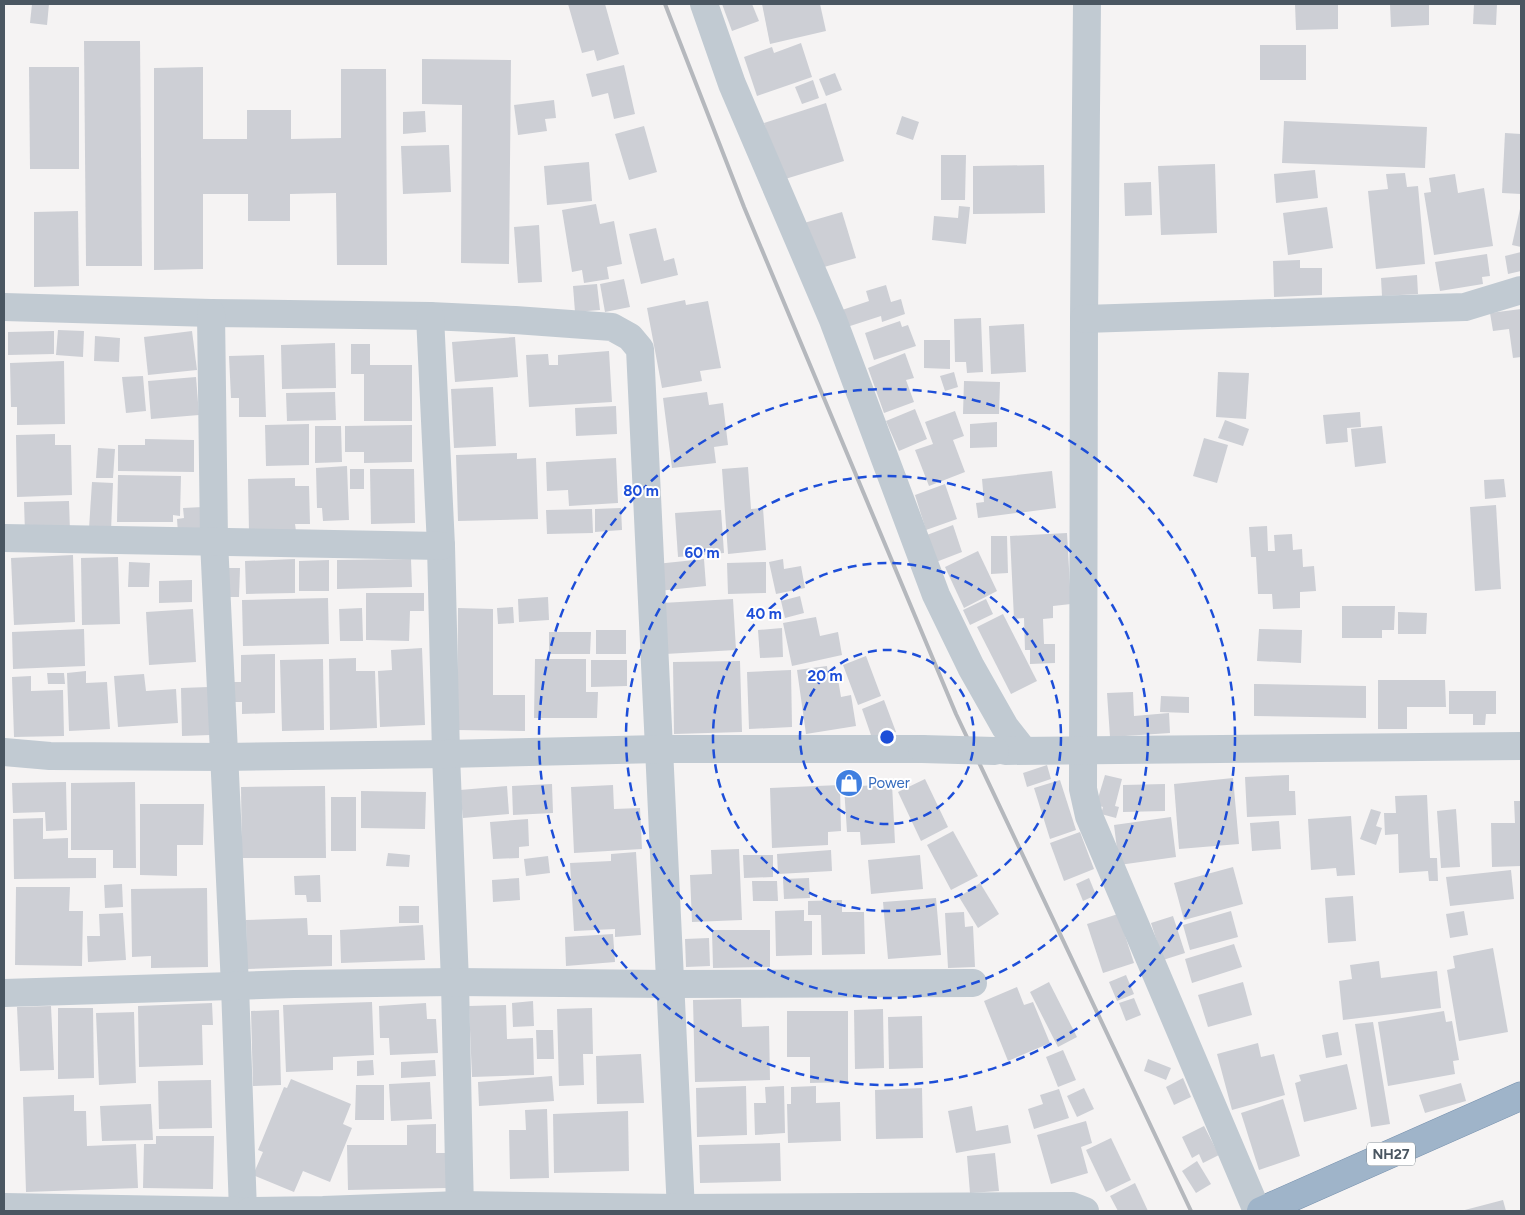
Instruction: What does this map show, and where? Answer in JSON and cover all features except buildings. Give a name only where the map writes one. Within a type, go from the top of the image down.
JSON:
[{"type":"highway","name":"NH27","points":[[1261,1211],[1521,1096]]},
{"type":"street","points":[[704,4],[732,84],[833,320],[936,595],[971,667],[1005,727],[1023,750]]},
{"type":"street","points":[[1087,4],[1083,789],[1089,816],[1257,1211]]},
{"type":"street","points":[[1084,319],[1465,306],[1521,290]]},
{"type":"street","points":[[4,307],[211,313],[430,316],[612,327],[630,337],[640,349],[680,1210]]},
{"type":"street","points":[[211,313],[214,541],[235,986],[243,1211]]},
{"type":"street","points":[[430,316],[441,546],[460,1208]]},
{"type":"street","points":[[4,538],[441,546]]},
{"type":"street","points":[[4,752],[50,756],[224,757],[659,749],[922,749],[995,751],[1521,746]]},
{"type":"street","points":[[4,993],[455,982],[670,984],[973,983]]},
{"type":"street","points":[[250,1211],[460,1208],[680,1210],[1072,1206],[1085,1211]]},
{"type":"street","points":[[4,1207],[238,1211]]},
{"type":"railway","points":[[665,4],[744,207],[956,714],[1191,1211]]},
{"type":"place","name":"Power","points":[[849,783]]}]
